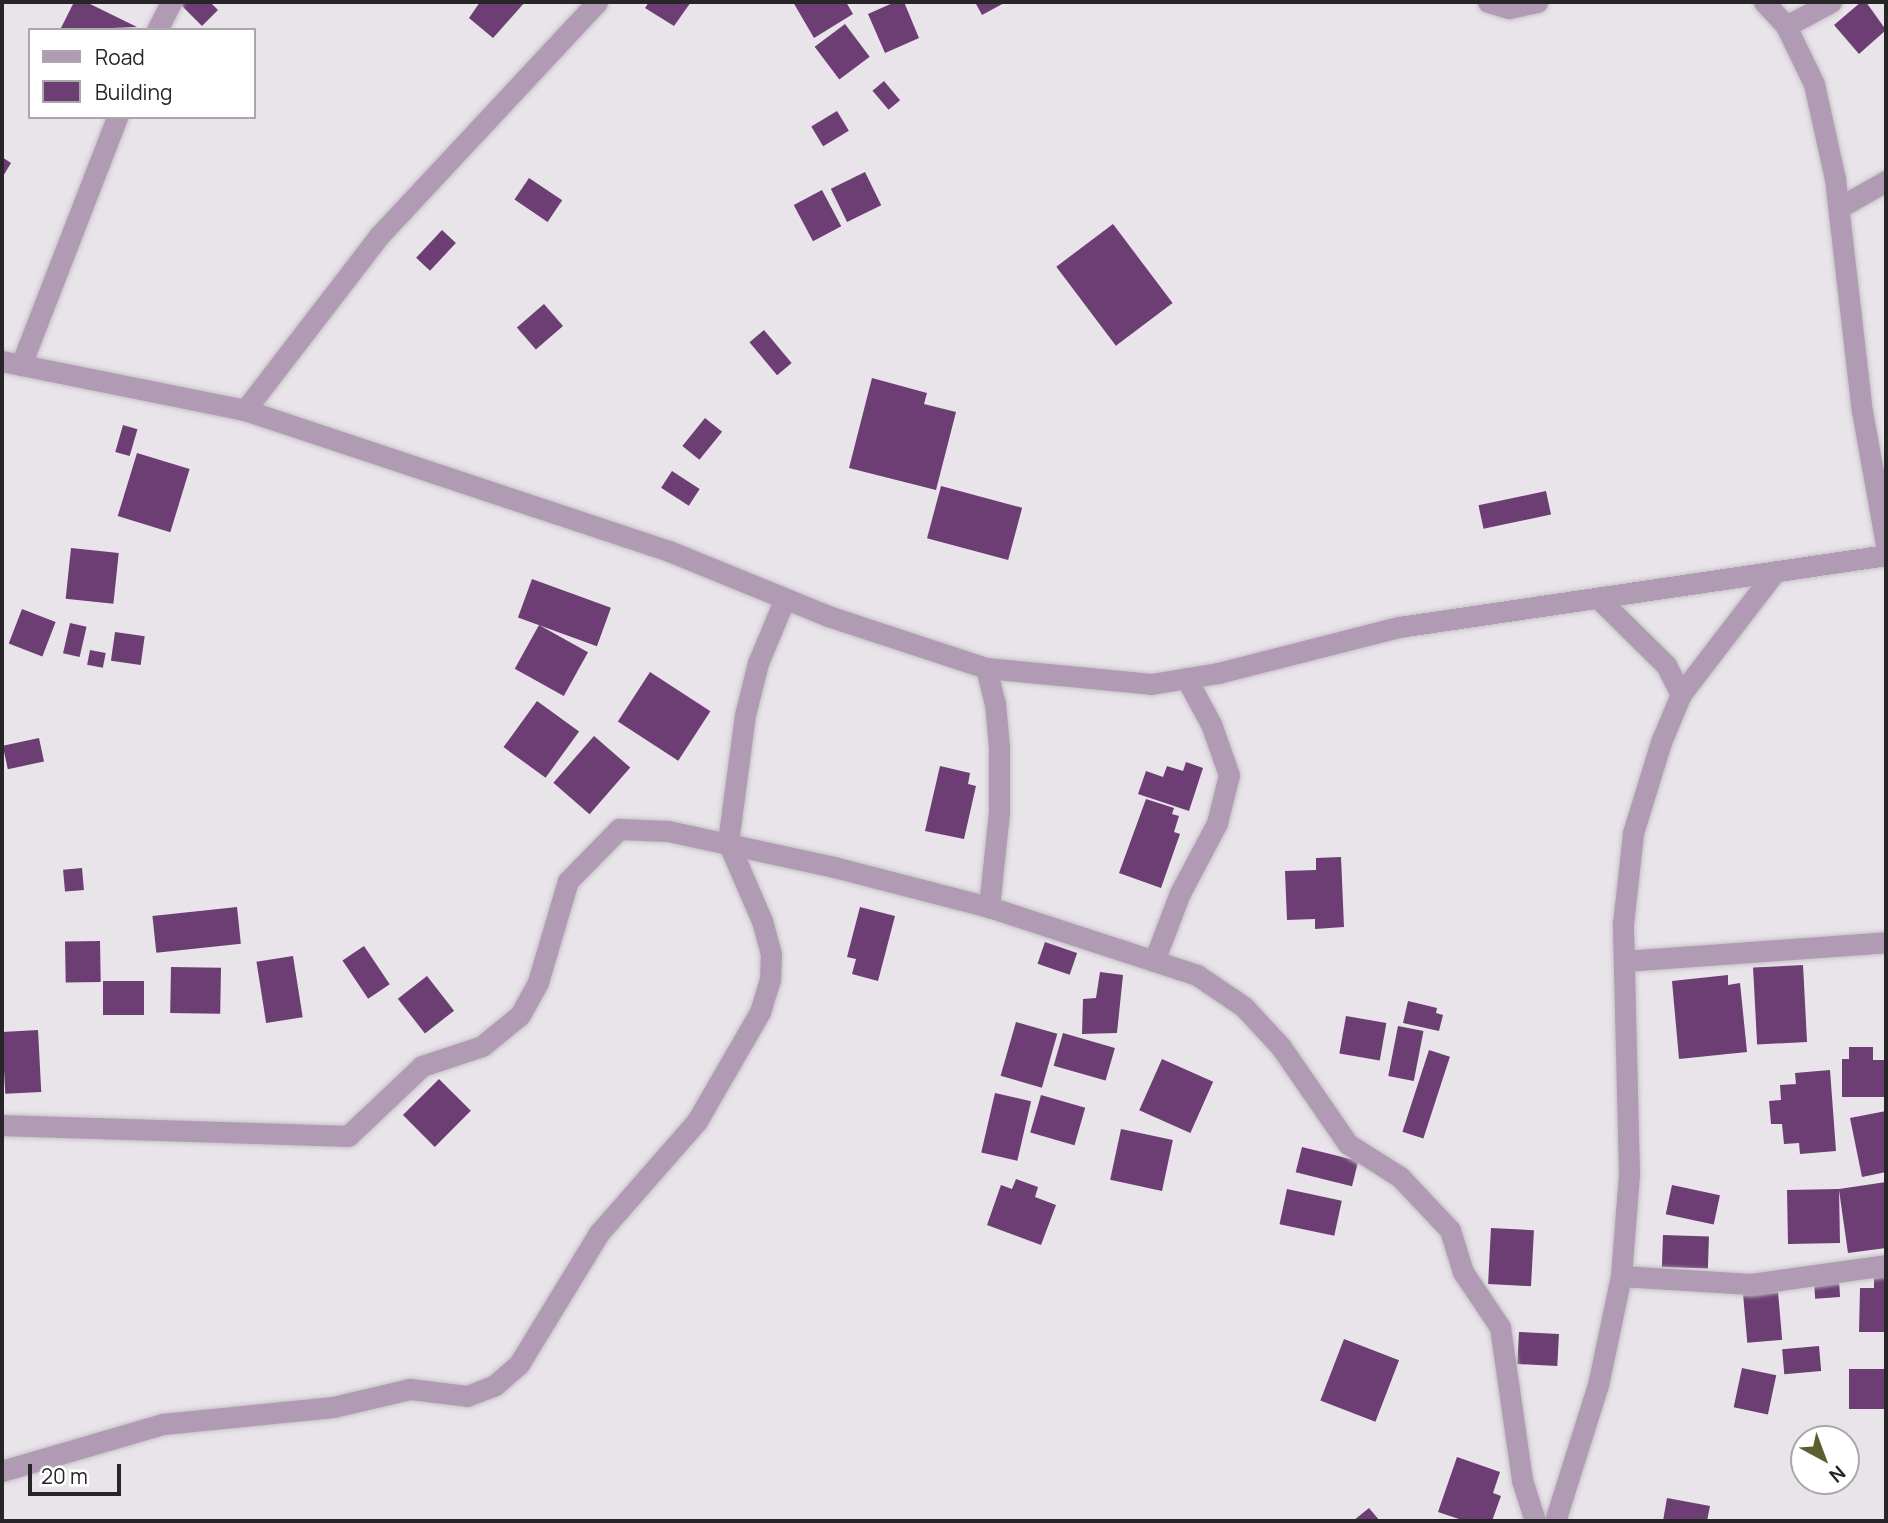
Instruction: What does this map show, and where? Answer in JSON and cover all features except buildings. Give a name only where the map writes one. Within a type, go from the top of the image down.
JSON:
[{"type":"street","points":[[158,28],[171,2]]},
{"type":"street","points":[[244,410],[378,237],[597,2]]},
{"type":"street","points":[[1488,2],[1509,8],[1537,2]]},
{"type":"street","points":[[1764,2],[1786,26],[1814,84],[1840,208],[1862,411],[1886,545]]},
{"type":"street","points":[[1786,26],[1831,2]]},
{"type":"street","points":[[116,119],[12,363],[244,410],[669,551],[785,598],[986,668],[1151,684],[1399,627],[1600,600],[1886,555]]},
{"type":"street","points":[[1840,208],[1886,181]]},
{"type":"street","points":[[1558,1520],[1598,1385],[1621,1276],[1629,1174],[1624,961],[1626,873],[1633,833],[1681,694],[1773,573]]},
{"type":"street","points":[[2,1471],[163,1424],[333,1407],[410,1389],[467,1396],[507,1376],[532,1345],[598,1233],[697,1121],[760,1012],[770,980],[771,954],[762,920],[728,842],[745,715],[758,663],[785,598]]},
{"type":"street","points":[[1600,600],[1666,665],[1681,694]]},
{"type":"street","points":[[986,668],[995,703],[999,747],[999,812],[989,907]]},
{"type":"street","points":[[1154,961],[1180,893],[1217,823],[1229,775],[1211,724],[1186,678]]},
{"type":"street","points":[[2,1125],[348,1136],[422,1066],[482,1046],[520,1015],[538,982],[568,881],[609,836],[632,827],[728,842],[989,907],[1216,984],[1244,1007],[1295,1065],[1340,1135],[1400,1177],[1450,1230],[1463,1272],[1500,1327],[1522,1480],[1535,1521]]},
{"type":"street","points":[[1624,961],[1886,942]]},
{"type":"street","points":[[1621,1276],[1751,1284],[1886,1265]]}]
